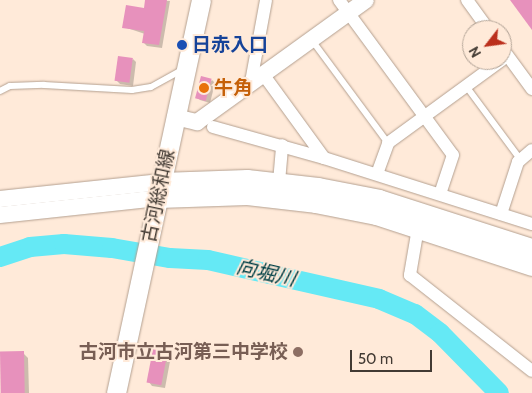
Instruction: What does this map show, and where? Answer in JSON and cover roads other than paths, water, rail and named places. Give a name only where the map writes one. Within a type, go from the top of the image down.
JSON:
[{"type":"main road","name":"古河総和線","points":[[116,393],[201,0]]},
{"type":"main road","points":[[159,190],[215,178],[280,182],[379,199],[532,248]]},
{"type":"main road","points":[[159,190],[289,200],[376,215],[532,266]]},
{"type":"street","points":[[266,0],[257,78],[324,158]]},
{"type":"street","points":[[175,117],[197,122],[311,39],[343,6],[366,0]]},
{"type":"street","points":[[467,0],[482,20]]},
{"type":"street","points":[[343,6],[453,155],[440,194]]},
{"type":"street","points":[[512,66],[532,89]]},
{"type":"street","points":[[377,174],[388,143],[486,70]]},
{"type":"street","points":[[213,127],[377,174],[532,224]]},
{"type":"street","points":[[280,182],[282,146]]},
{"type":"street","points":[[501,214],[520,159],[532,150]]},
{"type":"street","points":[[0,199],[159,190]]},
{"type":"street","points":[[0,215],[159,190]]},
{"type":"street","points":[[418,228],[410,276],[532,371]]},
{"type":"lane","points":[[311,39],[388,143]]},
{"type":"lane","points":[[0,91],[10,86],[44,85],[132,90],[150,87],[186,68]]},
{"type":"lane","points":[[466,86],[520,159]]},
{"type":"waterway","name":"向堀川","points":[[0,257],[30,247],[64,244],[112,248],[170,258],[208,260],[379,299],[415,314],[440,333],[499,393]]},
{"type":"place","name":"日赤入口","points":[[182,45]]},
{"type":"place","name":"牛角","points":[[204,88]]},
{"type":"place","name":"古河市立古河第三中学校","points":[[298,352]]}]
